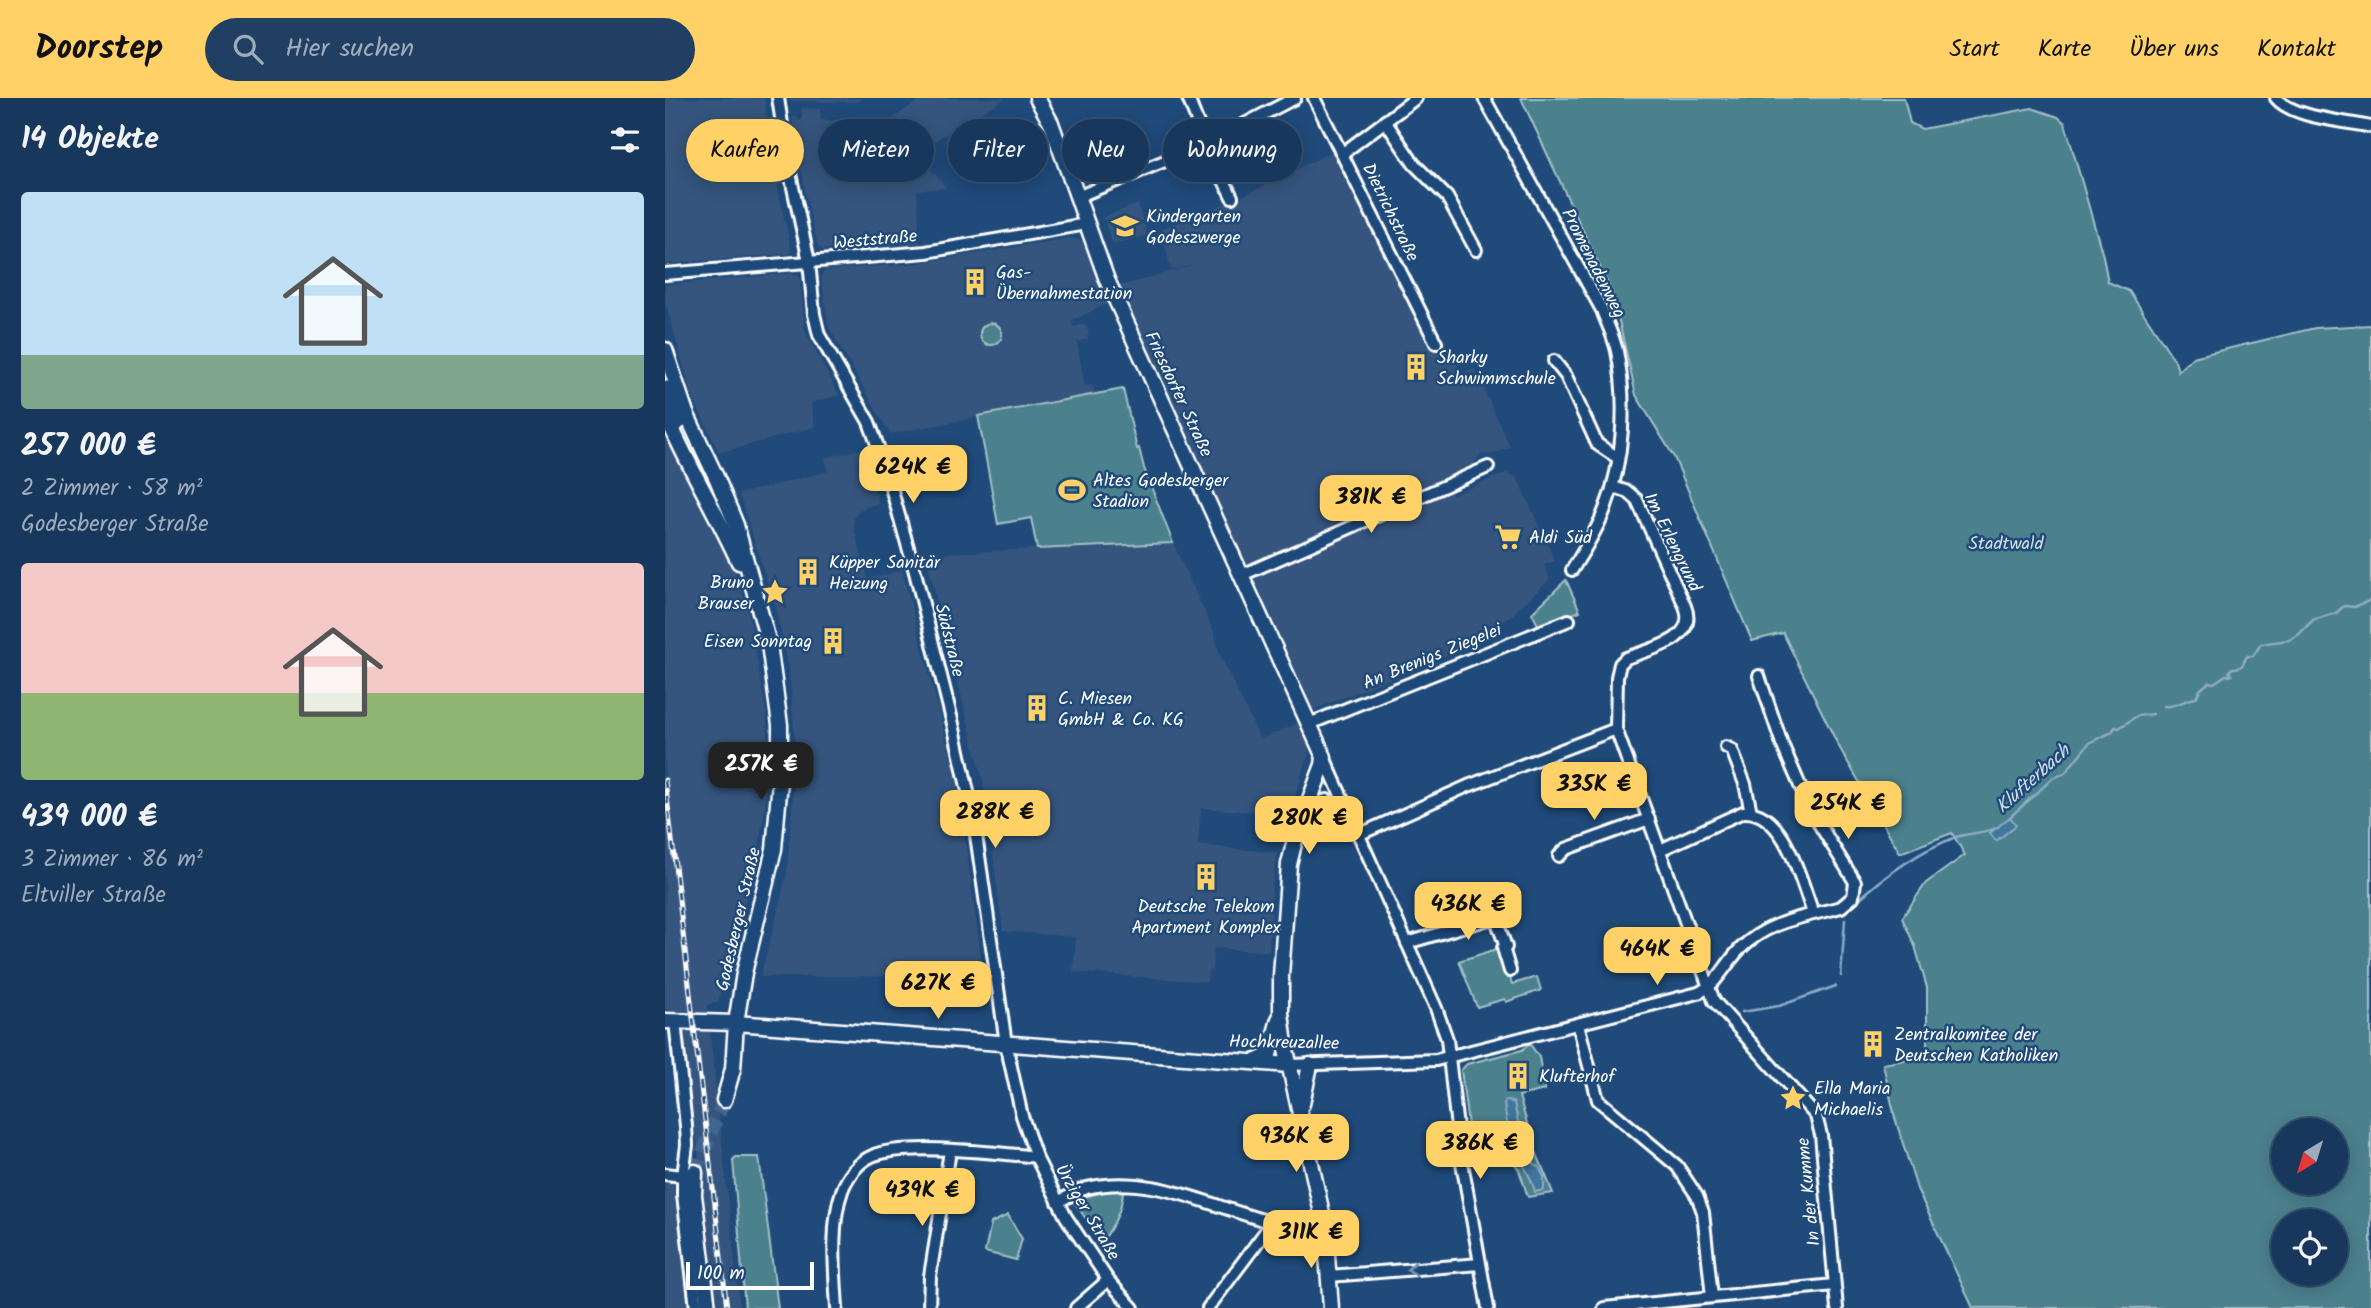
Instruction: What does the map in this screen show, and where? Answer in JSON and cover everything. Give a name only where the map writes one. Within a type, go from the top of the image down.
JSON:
[{"type":"street","name":"Südstraße","points":[[778,98],[789,169],[809,261],[814,314],[819,335],[869,422],[895,498],[915,572],[973,814],[1006,1044]]},
{"type":"street","name":"Friesdorfer Straße","points":[[1037,98],[1051,123],[1086,224],[1126,325],[1242,575],[1436,1007],[1447,1039],[1461,1158],[1488,1308]]},
{"type":"street","points":[[1188,98],[1196,119]]},
{"type":"street","points":[[1254,119],[1295,98]]},
{"type":"street","name":"Dietrichstraße","points":[[1314,98],[1436,343]]},
{"type":"street","points":[[1343,153],[1416,98]]},
{"type":"street","name":"Promenadenweg","points":[[1484,98],[1602,310],[1616,348],[1621,375],[1621,432],[1613,487],[1598,525],[1572,570]]},
{"type":"street","points":[[2276,98],[2296,112],[2371,127]]},
{"type":"street","points":[[1385,121],[1414,164],[1447,197],[1476,250]]},
{"type":"street","points":[[1077,197],[1163,162]]},
{"type":"street","points":[[1225,182],[1232,197]]},
{"type":"street","name":"Weststraße","points":[[665,274],[926,252],[1086,224]]},
{"type":"street","name":"Godesberger Straße","points":[[665,350],[686,413],[729,506],[763,615],[773,665],[780,724],[779,801],[774,849],[744,973],[736,1023],[733,1069],[724,1100]]},
{"type":"street","points":[[1554,361],[1566,376],[1598,444],[1618,458]]},
{"type":"street","name":"Godesberger Straße","points":[[665,388],[676,417],[746,562]]},
{"type":"street","name":"Godesberger Straße","points":[[665,413],[678,445],[726,533],[763,615]]},
{"type":"street","points":[[1242,575],[1488,467]]},
{"type":"street","name":"Im Erlengrund","points":[[1613,487],[1628,492],[1637,500],[1688,618],[1685,628],[1677,638],[1626,658],[1620,664],[1617,677],[1616,729],[1710,986]]},
{"type":"street","name":"An Brenigs Ziegelei","points":[[1309,724],[1569,620]]},
{"type":"street","points":[[1710,986],[1751,939],[1779,922],[1844,905],[1853,897],[1855,889],[1855,882],[1801,788],[1782,744],[1759,676]]},
{"type":"street","points":[[1358,835],[1468,786],[1616,729]]},
{"type":"street","points":[[1726,747],[1732,750],[1745,784],[1751,812]]},
{"type":"street","points":[[1324,757],[1321,773],[1304,814],[1289,864],[1281,1013],[1325,1230],[1331,1308]]},
{"type":"street","points":[[1304,814],[1314,805],[1327,800],[1342,807],[1351,816]]},
{"type":"street","points":[[1660,849],[1743,812],[1751,812],[1764,818],[1781,835],[1813,913]]},
{"type":"street","points":[[1559,856],[1566,849],[1649,819]]},
{"type":"street","points":[[1407,943],[1492,918],[1499,925],[1510,971]]},
{"type":"street","name":"Hochkreuzallee","points":[[670,1021],[736,1023],[1310,1065],[1428,1060],[1449,1056],[1698,993],[1710,986]]},
{"type":"street","name":"In der Kumme","points":[[1710,986],[1714,1001],[1816,1116],[1821,1135],[1837,1308]]},
{"type":"street","points":[[1254,1062],[1269,1055],[1281,1013]]},
{"type":"street","points":[[670,1021],[687,1146],[695,1308]]},
{"type":"street","points":[[1578,1024],[1598,1100],[1677,1166],[1691,1186],[1703,1212],[1705,1301]]},
{"type":"street","name":"Ürziger Straße","points":[[1006,1044],[1015,1092],[1036,1157],[1058,1202],[1108,1280],[1133,1308]]},
{"type":"street","points":[[1300,1112],[1310,1065]]},
{"type":"street","points":[[837,1308],[837,1210],[846,1180],[868,1157],[881,1152],[910,1150],[1036,1157]]},
{"type":"street","points":[[929,1308],[929,1276],[950,1151]]},
{"type":"street","points":[[665,1174],[689,1174]]},
{"type":"street","points":[[689,1174],[708,1308]]},
{"type":"street","points":[[1058,1202],[1085,1188],[1137,1185],[1272,1223],[1302,1230],[1325,1230]]},
{"type":"street","points":[[1209,1308],[1272,1223]]},
{"type":"street","points":[[1329,1276],[1480,1264]]},
{"type":"street","points":[[1076,1308],[1108,1280]]},
{"type":"street","points":[[1604,1308],[1705,1301],[1834,1285]]},
{"type":"shaded area","points":[[665,98],[764,98],[767,119],[686,119],[686,182],[777,182],[791,249],[788,254],[665,264]]},
{"type":"shaded area","points":[[790,98],[864,98],[857,102],[790,101]]},
{"type":"shaded area","points":[[922,98],[1006,98],[971,119],[948,119],[948,133],[934,141],[934,119],[892,119]]},
{"type":"shaded area","points":[[802,108],[820,109],[818,182],[934,182],[934,173],[947,188],[917,190],[920,243],[823,250],[818,247],[803,182]]},
{"type":"shaded area","points":[[1333,151],[1432,344],[1444,339],[1461,373],[1475,369],[1510,447],[1493,454],[1480,455],[1472,467],[1441,482],[1247,566],[1121,286],[1196,264],[1171,270],[1161,229],[1239,198],[1271,182],[1302,182],[1302,166]]},
{"type":"shaded area","name":"Kindergarten Godeszwerge","points":[[1138,204],[1147,236],[1112,244],[1103,217]]},
{"type":"shaded area","points":[[1070,238],[1082,241],[1107,304],[1071,321],[1074,327],[1085,324],[1089,333],[1089,339],[1077,342],[1085,386],[1093,385],[1095,395],[890,434],[829,328],[821,275],[826,270],[919,263]]},
{"type":"shaded area","points":[[792,273],[800,279],[805,331],[839,395],[811,403],[815,427],[719,453],[691,393],[665,301],[665,285]]},
{"type":"shaded area","points":[[665,427],[724,542],[741,587],[750,620],[767,717],[769,763],[758,852],[718,1003],[707,1005],[740,1308],[717,1308],[681,1012],[665,1010]]},
{"type":"shaded area","points":[[864,448],[879,503],[860,510],[854,518],[854,528],[868,579],[902,570],[958,785],[984,981],[930,976],[760,977],[787,871],[796,756],[789,669],[776,609],[739,494],[828,471],[825,458]]},
{"type":"shaded area","points":[[1506,473],[1517,477],[1555,561],[1544,565],[1550,579],[1510,617],[1450,654],[1313,710],[1253,576],[1255,573],[1450,490],[1453,495]]},
{"type":"shaded area","points":[[1173,543],[1215,634],[1219,653],[1260,739],[1299,723],[1309,746],[1289,815],[1201,808],[1198,845],[1278,853],[1272,885],[1269,952],[1214,948],[1212,970],[1208,971],[1207,982],[1073,972],[1076,937],[1003,931],[983,781],[925,554]]},
{"type":"shaded area","points":[[2010,817],[2016,825],[1996,841],[1990,833]]},
{"type":"shaded area","points":[[1506,1100],[1514,1103],[1520,1131],[1533,1163],[1539,1167],[1544,1177],[1544,1190],[1535,1192],[1518,1149],[1509,1146],[1504,1138],[1507,1122],[1504,1104]]},
{"type":"shaded area","points":[[665,1181],[673,1182],[688,1308],[665,1308]]},
{"type":"green space","name":"Stadtwald","points":[[1521,98],[1904,98],[1910,123],[1922,129],[2032,108],[2058,117],[2065,123],[2108,282],[2129,291],[2175,361],[2178,371],[2193,357],[2315,328],[2371,325],[2371,1308],[1973,1308],[1917,1189],[1895,1118],[1883,1064],[1927,1056],[1927,988],[1915,946],[1902,918],[1926,883],[1965,855],[1952,833],[1900,853],[1838,745],[1783,633],[1752,641],[1674,457],[1636,395],[1613,295]]},
{"type":"green space","points":[[991,323],[1001,330],[1002,334],[995,344],[991,345],[981,338],[980,334],[987,324]]},
{"type":"green space","name":"Altes Godesberger Stadion","points":[[1123,389],[1137,449],[1139,448],[1173,543],[1037,549],[1031,518],[998,524],[978,416]]},
{"type":"green space","points":[[1566,580],[1580,611],[1539,627],[1532,613]]},
{"type":"green space","points":[[1331,807],[1339,812],[1342,820],[1336,823],[1314,818],[1320,811]]},
{"type":"green space","points":[[1500,948],[1512,984],[1537,977],[1541,990],[1506,1002],[1505,999],[1477,1007],[1459,961]]},
{"type":"green space","points":[[1530,1044],[1539,1057],[1545,1090],[1519,1096],[1534,1147],[1553,1193],[1528,1197],[1519,1170],[1503,1147],[1498,1128],[1469,1133],[1461,1070],[1467,1064],[1522,1050]]},
{"type":"green space","points":[[736,1157],[759,1157],[778,1308],[745,1308],[733,1160]]},
{"type":"green space","points":[[1111,1190],[1123,1191],[1121,1205],[1102,1242],[1075,1203],[1077,1199]]},
{"type":"green space","points":[[1008,1215],[1022,1239],[1016,1260],[985,1252],[991,1223]]},
{"type":"waterway","name":"Klufterbach","points":[[2164,706],[2196,698],[2209,682],[2214,683],[2226,675],[2232,675],[2229,672],[2232,668],[2241,667],[2247,656],[2253,656],[2261,644],[2289,640],[2313,620],[2336,613],[2344,606],[2354,607],[2371,600]]},
{"type":"waterway","name":"Klufterbach","points":[[2009,818],[2053,778],[2065,773],[2089,743],[2137,716],[2153,714]]},
{"type":"waterway","name":"Klufterbach","points":[[1855,903],[1890,874],[1929,849],[1956,837],[1998,827]]},
{"type":"waterway","name":"Klufterbach","points":[[1841,976],[1845,919]]},
{"type":"waterway","name":"Klufterbach","points":[[1742,1012],[1779,1006],[1836,986]]},
{"type":"tunnel","points":[[695,1172],[724,1100]]},
{"type":"railway","points":[[665,780],[727,1308]]},
{"type":"place","name":"Kindergarten Godeszwerge","points":[[1125,226]]},
{"type":"place","name":"Gas- Übernahmestation","points":[[975,282]]},
{"type":"place","name":"Sharky Schwimmschule","points":[[1416,367]]},
{"type":"place","name":"Altes Godesberger Stadion","points":[[1072,490]]},
{"type":"place","name":"Aldi Süd","points":[[1508,537]]},
{"type":"place","name":"Küpper Sanitär Heizung","points":[[808,572]]},
{"type":"place","name":"Bruno Brauser","points":[[775,592]]},
{"type":"place","name":"Eisen Sonntag","points":[[833,641]]},
{"type":"place","name":"C. Miesen GmbH & Co. KG","points":[[1037,708]]},
{"type":"place","name":"Deutsche Telekom Apartment Komplex","points":[[1206,877]]},
{"type":"place","name":"Zentralkomitee der Deutschen Katholiken","points":[[1873,1044]]},
{"type":"place","name":"Klufterhof","points":[[1518,1076]]},
{"type":"place","name":"Ella Maria Michaelis","points":[[1793,1098]]}]
